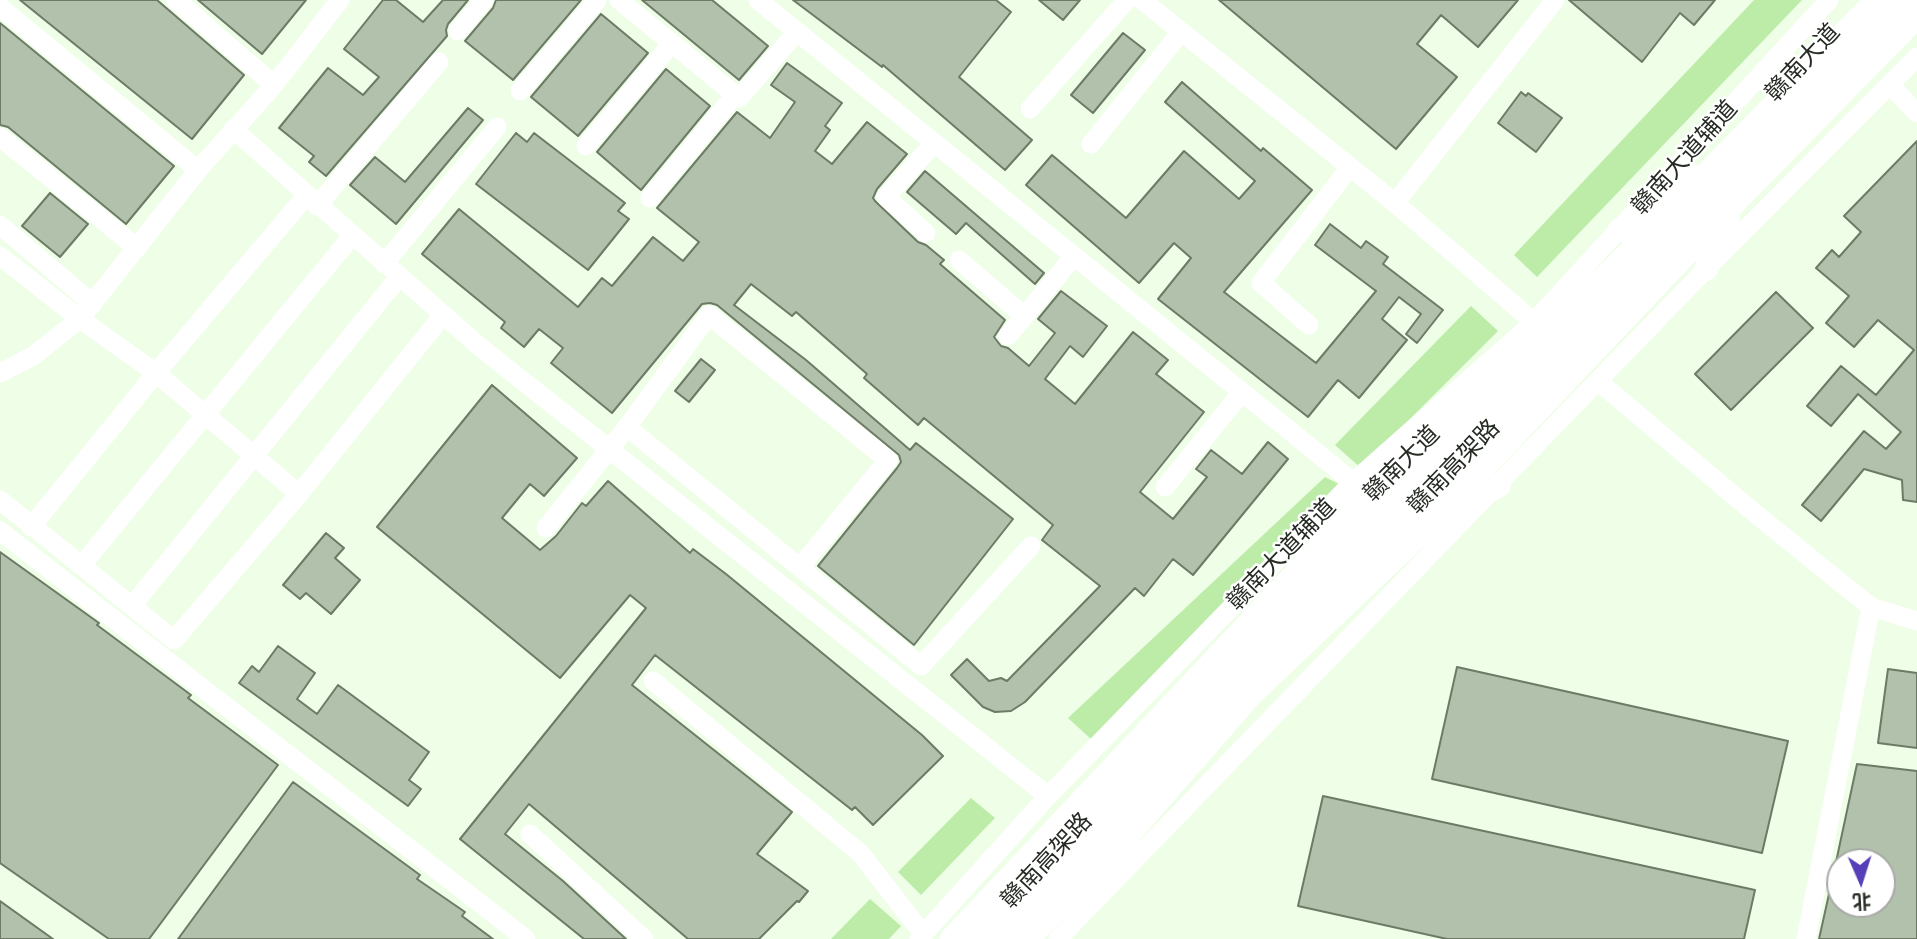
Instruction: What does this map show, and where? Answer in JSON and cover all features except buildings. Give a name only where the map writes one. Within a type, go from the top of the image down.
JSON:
[{"type":"highway","name":"赣南高架路","points":[[975,939],[1222,671],[1880,0]]},
{"type":"highway","name":"赣南高架路","points":[[1003,939],[1184,741],[1911,0]]},
{"type":"main road","name":"赣南大道","points":[[952,939],[1362,488],[1699,175],[1863,0]]},
{"type":"main road","name":"赣南大道","points":[[1027,939],[1115,850],[1251,694],[1427,527],[1734,203],[1917,16]]},
{"type":"main road","points":[[1619,231],[1699,175]]},
{"type":"main road","points":[[1706,269],[1734,203]]},
{"type":"main road","points":[[1362,488],[1437,406]]},
{"type":"main road","points":[[1427,527],[1499,485]]},
{"type":"street","points":[[176,0],[274,85]]},
{"type":"street","points":[[0,373],[33,356],[80,319],[198,170],[274,85],[340,0]]},
{"type":"street","points":[[458,31],[484,0]]},
{"type":"street","points":[[520,91],[597,0]]},
{"type":"street","points":[[619,0],[739,98],[797,32]]},
{"type":"street","points":[[758,0],[1362,488]]},
{"type":"street","points":[[1030,109],[1127,0]]},
{"type":"street","points":[[1142,0],[1395,203],[1534,322]]},
{"type":"street","points":[[1395,203],[1555,0]]},
{"type":"street","name":"赣南大道辅道","points":[[1437,406],[1534,322],[1829,0]]},
{"type":"street","points":[[0,7],[198,170]]},
{"type":"street","points":[[1091,144],[1181,32]]},
{"type":"street","points":[[586,146],[672,43]]},
{"type":"street","points":[[1058,939],[1706,269],[1917,57]]},
{"type":"street","points":[[31,527],[156,373],[439,62]]},
{"type":"street","points":[[1889,85],[1917,113]]},
{"type":"street","points":[[650,198],[735,94]]},
{"type":"street","points":[[132,607],[253,455],[498,127]]},
{"type":"street","points":[[233,129],[480,347],[1048,796]]},
{"type":"street","points":[[0,137],[137,248]]},
{"type":"street","points":[[926,233],[886,197],[934,143]]},
{"type":"street","points":[[1309,325],[1261,283],[1350,167]]},
{"type":"street","points":[[0,225],[93,304]]},
{"type":"street","points":[[81,566],[352,236]]},
{"type":"street","points":[[0,256],[80,319],[156,373],[299,494]]},
{"type":"street","points":[[1008,335],[1074,256]]},
{"type":"street","points":[[959,260],[1024,316]]},
{"type":"street","points":[[0,500],[174,640],[299,494],[443,315]]},
{"type":"street","points":[[546,528],[627,427],[709,315],[888,460],[800,568]]},
{"type":"street","points":[[1599,382],[1871,607],[1917,621]]},
{"type":"street","points":[[1165,487],[1242,392]]},
{"type":"street","points":[[627,427],[921,666],[1031,546]]},
{"type":"street","name":"赣南大道辅道","points":[[921,937],[1048,796],[1362,488]]},
{"type":"street","points":[[0,531],[526,939]]},
{"type":"street","points":[[1806,939],[1871,607]]},
{"type":"street","points":[[653,681],[861,855],[921,937]]},
{"type":"street","points":[[530,834],[644,939]]},
{"type":"green space","points":[[1754,0],[1802,0],[1537,277],[1514,255]]},
{"type":"green space","points":[[1471,306],[1498,331],[1361,468],[1335,445]]},
{"type":"green space","points":[[1325,477],[1341,485],[1092,740],[1068,718]]},
{"type":"green space","points":[[971,798],[995,818],[921,895],[898,872]]},
{"type":"green space","points":[[870,899],[901,926],[889,939],[831,939]]}]
